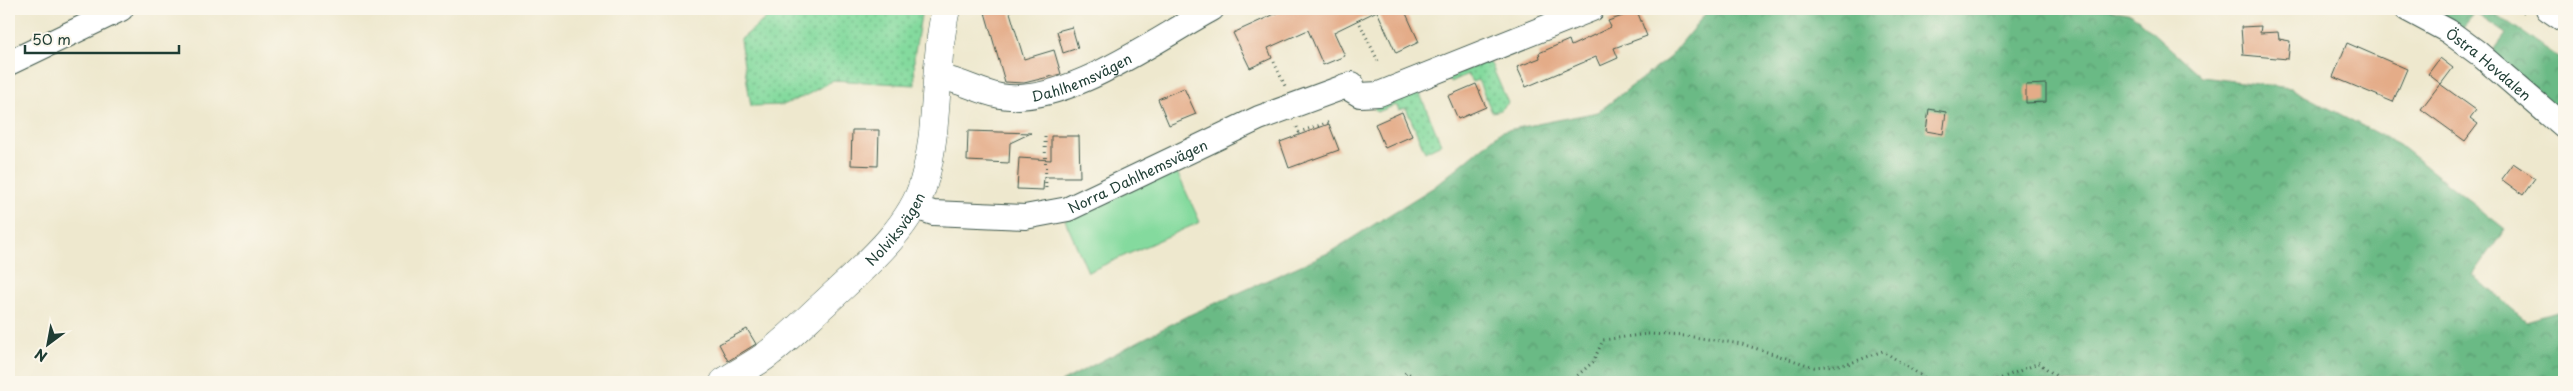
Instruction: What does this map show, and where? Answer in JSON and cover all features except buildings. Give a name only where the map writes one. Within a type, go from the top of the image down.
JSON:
[{"type":"street","points":[[9,63],[122,9]]},
{"type":"street","name":"Nolviksvägen","points":[[724,382],[770,353],[822,306],[872,258],[892,236],[913,206],[924,183],[932,146],[939,76],[940,38],[946,9]]},
{"type":"street","name":"Dahlhemsvägen","points":[[939,76],[953,79],[1000,96],[1032,97],[1073,85],[1212,9]]},
{"type":"street","name":"Norra Dahlhemsvägen","points":[[913,206],[933,213],[953,215],[1025,217],[1068,209],[1158,168],[1259,118],[1348,85],[1360,96],[1379,94],[1592,9]]},
{"type":"street","name":"Östra Hovdalen","points":[[2407,9],[2448,31],[2478,53],[2564,127]]},
{"type":"street","points":[[2548,9],[2564,20]]},
{"type":"path","points":[[1360,24],[1378,61]]},
{"type":"path","points":[[1045,136],[1046,213]]},
{"type":"path","points":[[1570,382],[1593,362],[1603,340],[1647,334],[1742,344],[1814,367],[1848,364],[1883,352],[1931,382],[1937,382]]},
{"type":"path","points":[[1992,382],[2039,363],[2064,382]]},
{"type":"path","points":[[1400,382],[1406,372],[1423,382]]},
{"type":"green space","points":[[777,9],[922,9],[914,57],[915,85],[833,80],[807,95],[783,105],[751,106],[740,40]]},
{"type":"green space","points":[[1709,9],[2107,9],[2132,14],[2202,77],[2290,88],[2399,145],[2505,229],[2473,275],[2526,321],[2564,310],[2564,382],[1061,382],[1185,317],[1330,252],[1434,187],[1502,131],[1598,112],[1670,57]]},
{"type":"green space","points":[[2421,9],[2489,9],[2564,61],[2564,118],[2489,57],[2506,34],[2475,13],[2458,33]]},
{"type":"green space","points":[[1487,61],[1491,64],[1508,103],[1501,110],[1492,112],[1478,80],[1472,82],[1468,74],[1451,82],[1445,79]]},
{"type":"green space","points":[[1414,91],[1420,94],[1441,144],[1425,152],[1406,108],[1399,110],[1396,105],[1377,112],[1374,109],[1377,105]]},
{"type":"green space","points":[[1176,170],[1200,222],[1088,272],[1065,220]]}]
